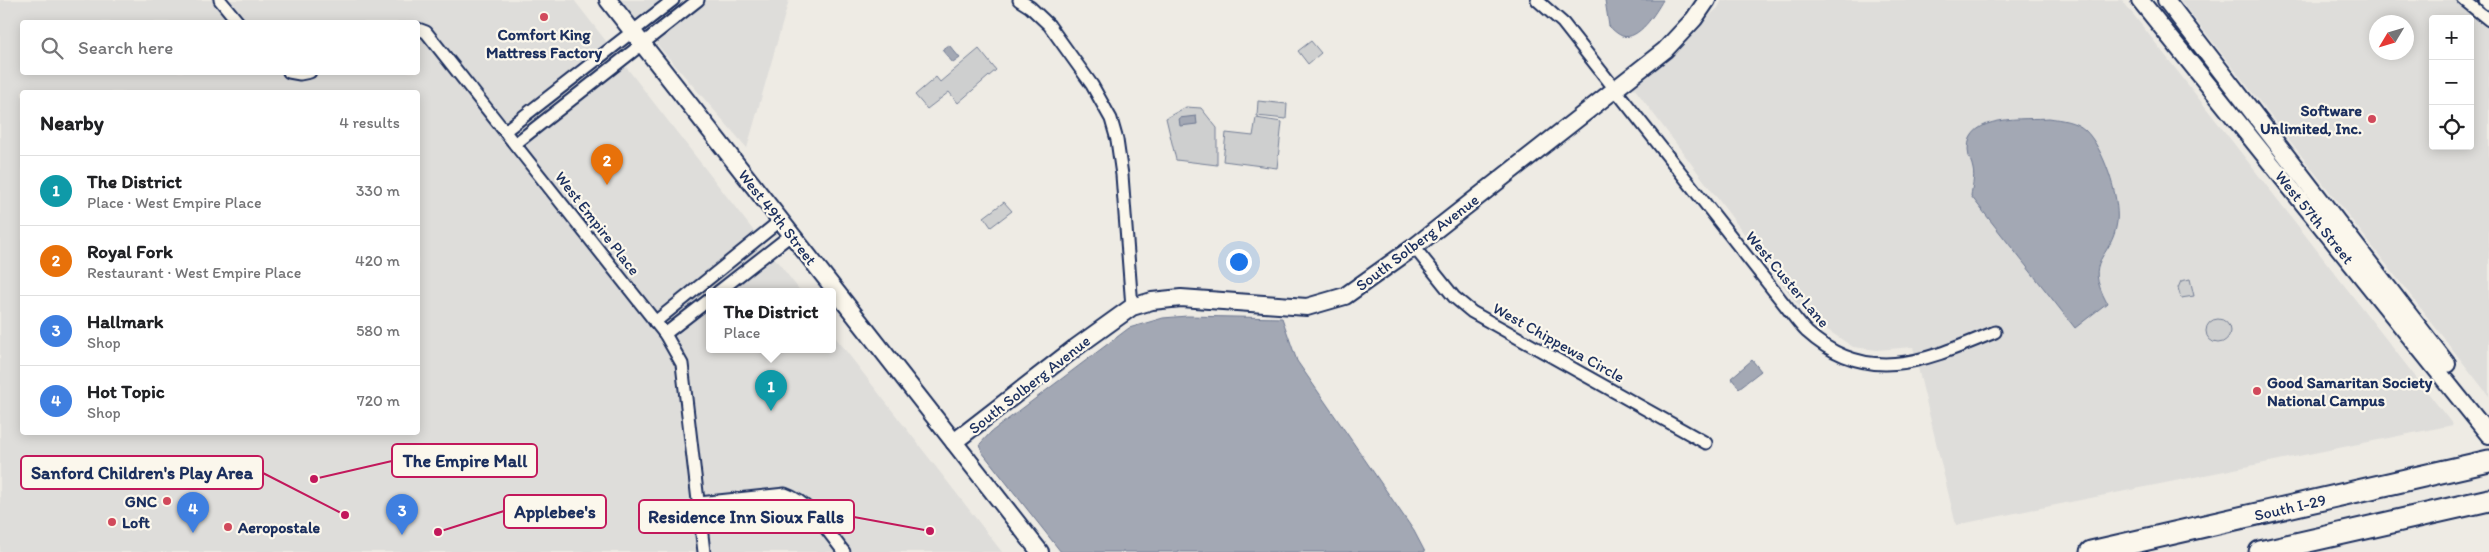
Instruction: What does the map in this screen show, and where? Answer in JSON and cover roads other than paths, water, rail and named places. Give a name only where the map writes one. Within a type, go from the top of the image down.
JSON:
[{"type":"highway","name":"South I-29","points":[[2090,552],[2489,461]]},
{"type":"highway","points":[[2260,552],[2489,500]]},
{"type":"main road","name":"West 49th Street","points":[[608,0],[834,288]]},
{"type":"main road","name":"South Solberg Avenue","points":[[954,442],[1075,348],[1132,307],[1152,301],[1181,298],[1289,308],[1316,306],[1345,296],[1414,247],[1665,50],[1694,19],[1707,0]]},
{"type":"main road","name":"West 57th Street","points":[[2140,0],[2486,422]]},
{"type":"main road","name":"West 57th Street","points":[[2166,0],[2486,422]]},
{"type":"main road","name":"West 49th Street","points":[[836,290],[1040,552]]},
{"type":"street","points":[[220,0],[236,20]]},
{"type":"street","points":[[515,144],[638,38],[673,0]]},
{"type":"street","points":[[505,131],[638,38],[698,0]]},
{"type":"street","points":[[1019,0],[1030,6],[1049,25],[1096,91],[1110,119],[1117,140],[1122,175],[1132,307]]},
{"type":"street","name":"West Custer Lane","points":[[1537,0],[1563,24],[1806,331],[1823,344],[1846,356],[1872,363],[1896,365],[1925,360],[1995,332]]},
{"type":"street","points":[[2464,0],[2489,20]]},
{"type":"street","points":[[2485,0],[2489,4]]},
{"type":"street","name":"West Empire Place","points":[[420,30],[426,32],[665,334],[682,364],[704,552]]},
{"type":"street","points":[[655,322],[781,220]]},
{"type":"street","points":[[723,288],[792,234]]},
{"type":"street","name":"West Chippewa Circle","points":[[1414,247],[1454,297],[1472,312],[1706,444]]},
{"type":"street","points":[[665,334],[706,302]]},
{"type":"street","points":[[699,503],[785,494],[794,497],[807,506],[844,552]]},
{"type":"place","name":"Comfort King Mattress Factory","points":[[544,17]]},
{"type":"place","name":"Software Unlimited, Inc.","points":[[2372,119]]},
{"type":"place","name":"Royal Fork","points":[[607,185]]},
{"type":"place","name":"Good Samaritan Society National Campus","points":[[2257,391]]},
{"type":"place","name":"The District","points":[[771,411]]},
{"type":"place","name":"The Empire Mall","points":[[314,479]]},
{"type":"place","name":"GNC","points":[[167,501]]},
{"type":"place","name":"Sanford Children's Play Area","points":[[345,515]]},
{"type":"place","name":"Loft","points":[[112,522]]},
{"type":"place","name":"Aeropostale","points":[[228,527]]},
{"type":"place","name":"Residence Inn Sioux Falls","points":[[930,531]]},
{"type":"place","name":"Applebee's","points":[[438,532]]},
{"type":"place","name":"Hot Topic","points":[[193,533]]},
{"type":"place","name":"Hallmark","points":[[402,535]]}]
